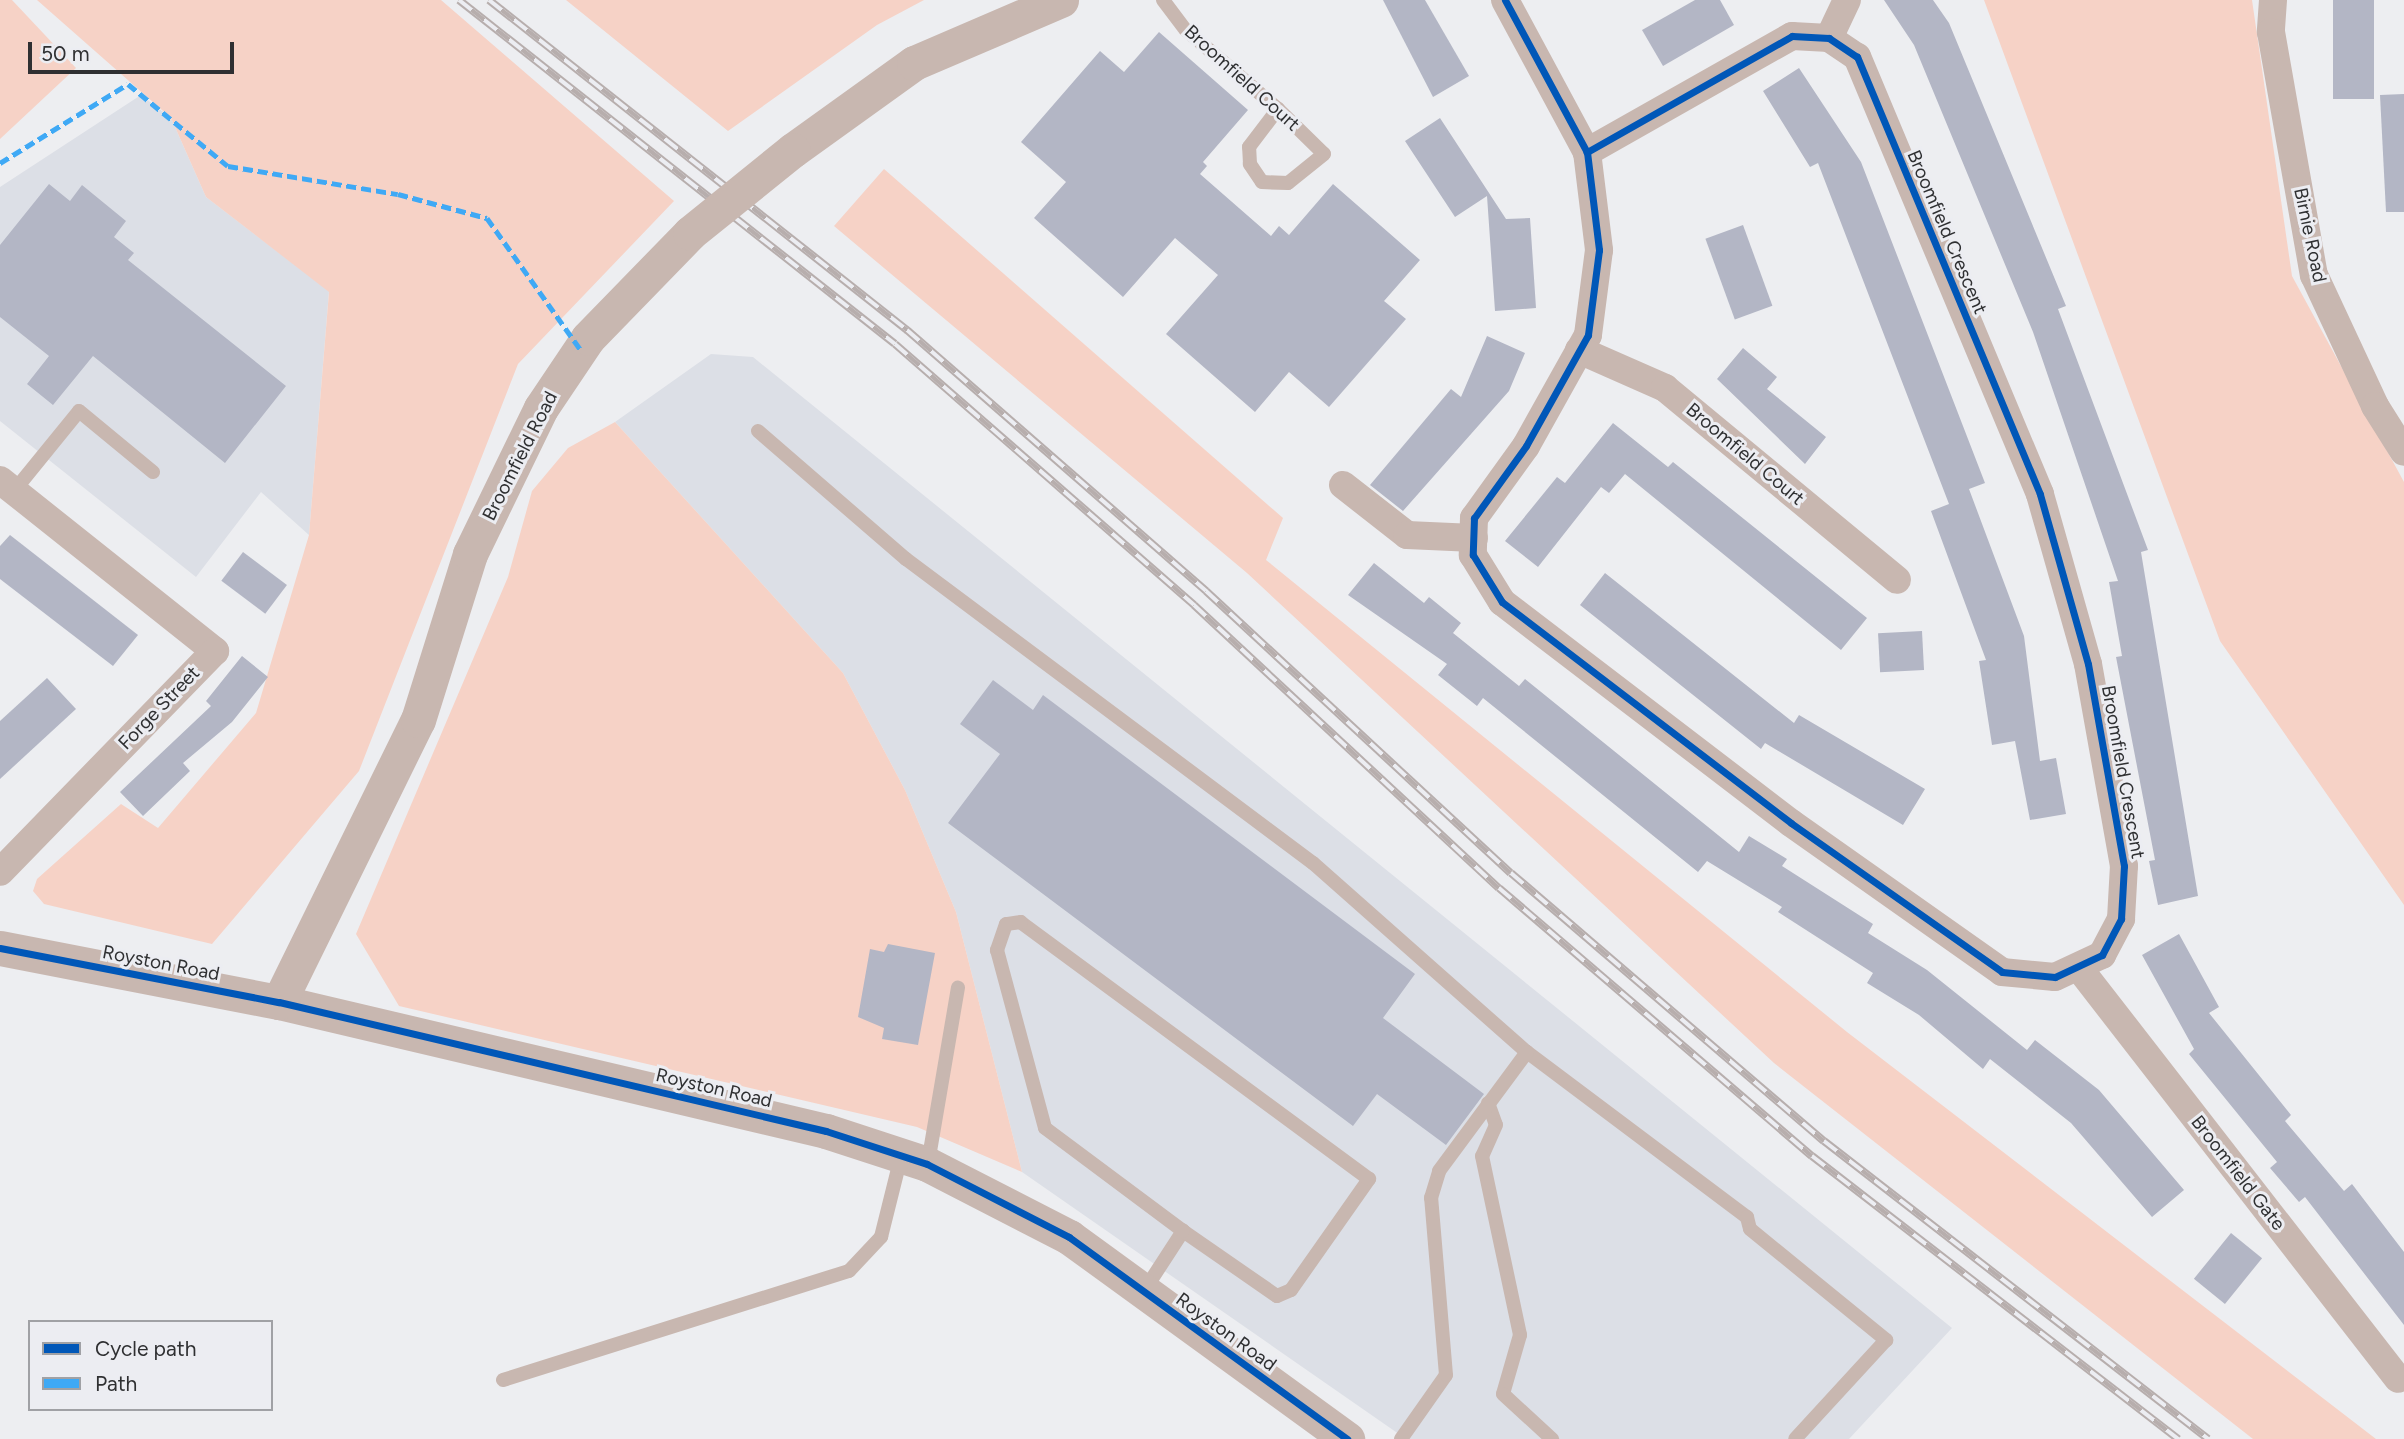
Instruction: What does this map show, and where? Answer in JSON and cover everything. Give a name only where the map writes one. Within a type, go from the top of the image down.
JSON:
[{"type":"street","name":"Broomfield Road","points":[[279,1002],[418,720],[470,554],[541,408],[588,338],[691,233],[793,150],[914,63],[1061,0]]},
{"type":"street","points":[[1343,485],[1407,535],[1474,538],[1474,518],[1526,446],[1588,335],[1599,250],[1587,152],[1505,0]]},
{"type":"street","points":[[1587,152],[1792,36],[1829,38],[1847,0]]},
{"type":"street","name":"Birnie Road","points":[[2273,0],[2271,32],[2314,275],[2375,406],[2404,452]]},
{"type":"street","name":"Broomfield Crescent","points":[[1474,538],[1473,555],[1502,601],[1802,831],[2002,972],[2055,977],[2102,955],[2121,919],[2124,866],[2088,664],[2040,494],[1857,57],[1829,38]]},
{"type":"street","name":"Broomfield Court","points":[[1579,350],[1665,388],[1897,580]]},
{"type":"street","name":"Forge Street","points":[[0,872],[215,652],[7,485]]},
{"type":"street","name":"Royston Road","points":[[0,948],[279,1002],[826,1131],[915,1160],[1069,1237],[1347,1439]]},
{"type":"street","name":"Broomfield Gate","points":[[2079,968],[2398,1379]]},
{"type":"lane","name":"Broomfield Court","points":[[1163,0],[1186,30],[1278,109],[1324,153],[1288,183],[1262,182],[1250,164],[1249,146],[1278,109]]},
{"type":"lane","points":[[7,485],[79,411],[153,472]]},
{"type":"lane","points":[[758,431],[906,559],[1313,863],[1527,1052],[1747,1217],[1750,1228],[1886,1340],[1795,1439]]},
{"type":"lane","points":[[1021,922],[1369,1179],[1292,1290],[1277,1296],[1183,1231],[1045,1128],[997,950],[1006,924],[1021,922]]},
{"type":"lane","points":[[503,1380],[849,1271],[881,1237],[915,1160],[958,988]]},
{"type":"lane","points":[[1401,1439],[1446,1375],[1431,1198],[1439,1171],[1527,1052]]},
{"type":"lane","points":[[1488,1103],[1496,1125],[1482,1156],[1520,1335],[1503,1394],[1552,1439]]},
{"type":"lane","points":[[1144,1291],[1183,1231]]},
{"type":"shaded area","points":[[0,0],[12,0],[76,68],[0,139]]},
{"type":"shaded area","points":[[37,0],[441,0],[674,201],[518,364],[359,771],[212,944],[44,904],[33,891],[37,879],[121,804],[158,828],[256,713],[309,535],[329,292],[206,197],[171,118]]},
{"type":"shaded area","points":[[566,0],[924,0],[877,25],[728,131]]},
{"type":"shaded area","points":[[1984,0],[2252,0],[2292,276],[2404,482],[2404,905],[2220,641]]},
{"type":"shaded area","points":[[141,95],[171,118],[206,197],[329,291],[309,535],[261,492],[196,577],[0,421],[0,187]]},
{"type":"shaded area","points":[[884,169],[1283,518],[1266,560],[1847,1032],[2376,1439],[2253,1439],[1774,1063],[1247,573],[834,226]]},
{"type":"shaded area","points":[[711,354],[753,357],[1952,1328],[1849,1439],[1406,1439],[1022,1172],[956,912],[905,790],[843,673],[615,422]]},
{"type":"shaded area","points":[[615,422],[843,673],[905,790],[956,912],[1022,1172],[917,1127],[399,1006],[356,934],[508,577],[532,491],[568,448]]},
{"type":"building","points":[[1383,0],[1425,0],[1469,76],[1433,97]]},
{"type":"building","points":[[1695,0],[1720,0],[1734,25],[1663,66],[1642,30]]},
{"type":"building","points":[[1884,0],[1933,0],[1949,23],[2066,306],[2058,309],[2148,550],[2141,552],[2198,896],[2158,905],[2149,861],[2155,860],[2116,657],[2122,656],[2109,582],[2118,581],[2033,332],[1914,45]]},
{"type":"building","points":[[2333,0],[2374,0],[2374,99],[2333,99]]},
{"type":"building","points":[[1159,32],[1248,110],[1203,162],[1207,166],[1200,174],[1271,236],[1279,226],[1289,235],[1333,184],[1420,260],[1384,301],[1406,319],[1329,407],[1289,372],[1255,412],[1166,334],[1218,275],[1175,238],[1123,297],[1034,218],[1066,182],[1021,142],[1100,51],[1124,72]]},
{"type":"building","points":[[1799,68],[1861,162],[1985,483],[1969,489],[2024,636],[2040,761],[2056,758],[2066,814],[2030,820],[2015,741],[1992,745],[1979,661],[1986,660],[1931,511],[1949,504],[1818,163],[1810,167],[1763,91]]},
{"type":"building","points":[[2404,94],[2404,212],[2386,212],[2380,95]]},
{"type":"building","points":[[1440,118],[1506,219],[1530,218],[1536,308],[1495,311],[1487,196],[1455,217],[1405,141]]},
{"type":"building","points":[[49,184],[70,201],[82,185],[126,221],[114,237],[134,253],[128,260],[286,386],[225,463],[93,356],[53,405],[27,384],[49,356],[0,317],[0,245]]},
{"type":"building","points":[[1743,225],[1772,306],[1735,319],[1705,239]]},
{"type":"building","points":[[1487,336],[1525,353],[1509,391],[1403,511],[1370,485],[1451,389],[1461,397]]},
{"type":"building","points":[[1743,348],[1777,377],[1767,389],[1826,437],[1805,464],[1717,379]]},
{"type":"building","points":[[1613,423],[1668,467],[1673,462],[1867,618],[1841,650],[1625,474],[1609,493],[1601,487],[1538,567],[1505,541],[1557,477],[1565,483]]},
{"type":"building","points":[[10,535],[138,635],[113,666],[0,579],[0,546]]},
{"type":"building","points":[[243,552],[287,585],[265,614],[221,581]]},
{"type":"building","points":[[1374,563],[1424,603],[1429,597],[1461,623],[1453,633],[1519,686],[1525,679],[1739,852],[1749,836],[1787,859],[1782,866],[1873,924],[1868,933],[1927,970],[2027,1050],[2035,1040],[2099,1090],[2184,1190],[2152,1217],[2071,1123],[1990,1059],[1983,1069],[1919,1015],[1867,983],[1873,973],[1778,912],[1782,907],[1707,861],[1698,872],[1483,698],[1477,706],[1438,675],[1447,664],[1348,595]]},
{"type":"building","points":[[1605,573],[1794,723],[1799,715],[1925,789],[1903,825],[1765,743],[1761,749],[1580,605]]},
{"type":"building","points":[[1922,631],[1924,670],[1880,672],[1878,633]]},
{"type":"building","points":[[242,656],[268,677],[232,722],[183,763],[190,771],[143,816],[120,792],[211,706],[206,701]]},
{"type":"building","points":[[47,678],[76,709],[0,779],[0,721]]},
{"type":"building","points":[[993,680],[1033,710],[1043,695],[1415,974],[1383,1018],[1484,1094],[1446,1145],[1377,1094],[1353,1126],[948,823],[1000,754],[960,724]]},
{"type":"building","points":[[2179,934],[2219,1007],[2209,1013],[2291,1115],[2285,1121],[2344,1191],[2352,1184],[2404,1252],[2404,1325],[2305,1197],[2299,1202],[2270,1168],[2277,1162],[2189,1054],[2194,1049],[2142,955]]},
{"type":"building","points":[[888,944],[935,953],[918,1045],[882,1039],[884,1028],[858,1017],[870,949],[884,952]]},
{"type":"building","points":[[2231,1233],[2262,1258],[2225,1304],[2194,1279]]},
{"type":"railway","points":[[459,0],[895,344],[1194,605],[1499,888],[1812,1156],[2178,1439]]},
{"type":"railway","points":[[489,0],[907,330],[1206,591],[1511,873],[1824,1141],[2208,1439]]},
{"type":"marked path","points":[[0,163],[128,84],[228,166],[398,194],[487,218],[580,349]]},
{"type":"cycle path","points":[[1505,0],[1587,152],[1599,250],[1588,335],[1526,446],[1474,518],[1473,555],[1502,602],[1791,823],[2002,972],[2055,977],[2102,955],[2121,919],[2124,866],[2088,664],[2040,494],[1857,57],[1829,38],[1792,36],[1587,152]]},
{"type":"cycle path","points":[[0,948],[279,1002],[826,1131],[927,1164],[1069,1237],[1347,1439]]}]
